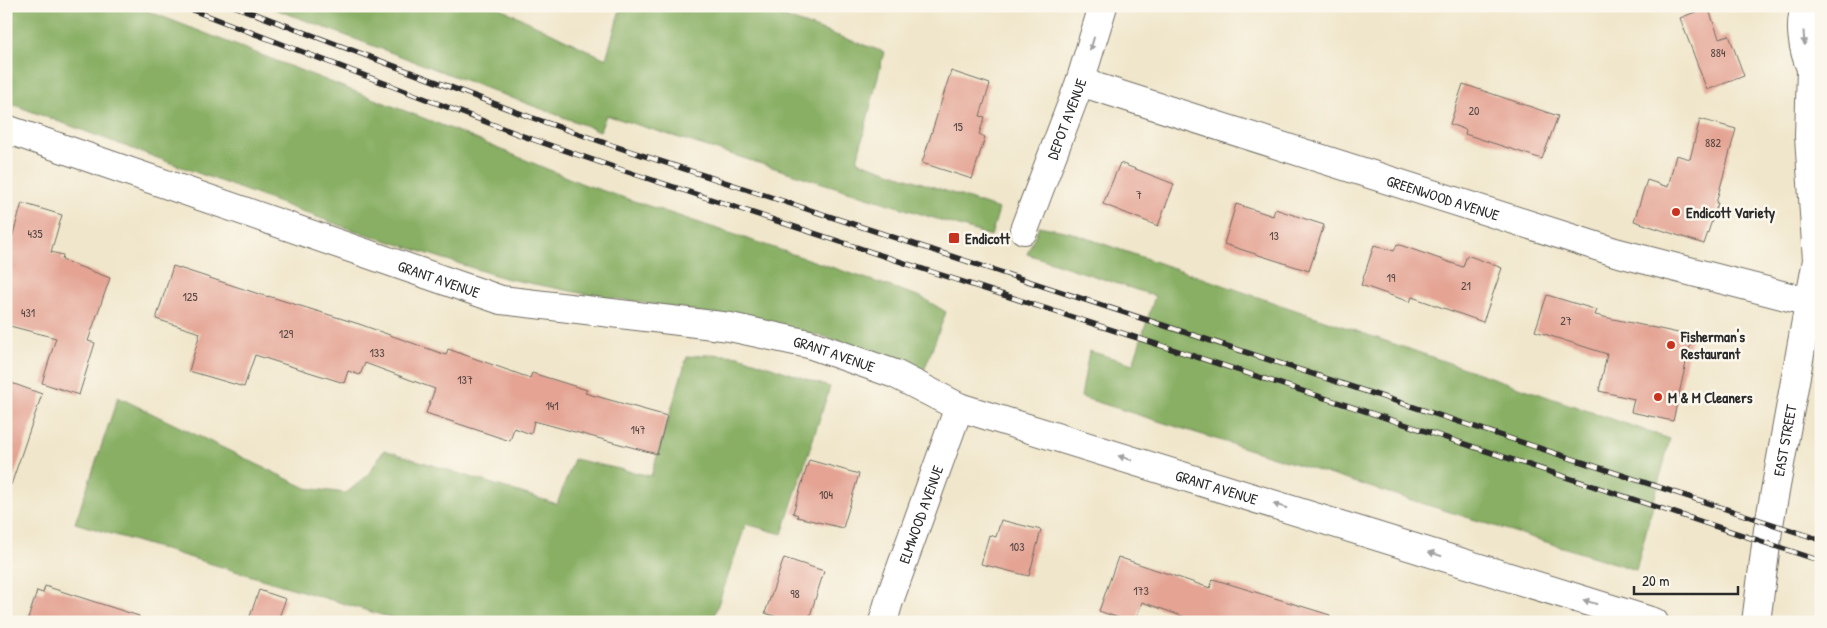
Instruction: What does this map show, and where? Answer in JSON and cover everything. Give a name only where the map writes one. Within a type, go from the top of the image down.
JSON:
[{"type":"street","name":"DEPOT AVENUE","points":[[1024,230],[1080,82],[1103,6]]},
{"type":"street","name":"EAST STREET","points":[[1756,622],[1768,530],[1819,256],[1809,136],[1816,74],[1802,41],[1804,8]]},
{"type":"street","name":"GREENWOOD AVENUE","points":[[1080,82],[1616,252],[1809,302]]},
{"type":"street","name":"GRANT AVENUE","points":[[6,129],[501,300],[730,327],[809,344],[895,374],[959,407],[1654,622]]},
{"type":"street","name":"ELMWOOD AVENUE","points":[[883,622],[888,600],[959,407]]},
{"type":"green space","points":[[6,6],[135,6],[454,130],[583,184],[921,297],[946,312],[921,379],[876,353],[826,337],[677,308],[585,294],[504,278],[344,227],[6,102]]},
{"type":"green space","points":[[267,6],[496,6],[606,59],[621,6],[753,6],[884,52],[857,161],[999,209],[991,236],[606,115],[600,131]]},
{"type":"green space","points":[[1039,226],[1069,232],[1670,439],[1636,570],[1081,397],[1089,351],[1133,364],[1155,296],[1027,254]]},
{"type":"green space","points":[[710,354],[739,356],[830,387],[782,534],[746,524],[712,622],[405,622],[75,523],[118,397],[306,488],[346,493],[367,476],[384,450],[557,504],[574,459],[651,476],[687,357]]},
{"type":"building","points":[[1708,7],[1719,38],[1729,35],[1744,76],[1707,90],[1680,18]]},
{"type":"building","points":[[951,71],[990,84],[980,116],[985,117],[979,134],[985,137],[972,179],[922,163]]},
{"type":"building","points":[[1463,84],[1558,116],[1542,159],[1465,134],[1466,130],[1450,124]]},
{"type":"building","points":[[1700,119],[1736,129],[1716,203],[1718,203],[1704,244],[1634,221],[1647,180],[1668,187],[1676,155],[1690,159]]},
{"type":"building","points":[[1120,163],[1174,184],[1158,226],[1103,204]]},
{"type":"building","points":[[22,203],[62,215],[51,252],[63,255],[62,260],[110,278],[88,341],[95,343],[79,395],[42,383],[56,338],[6,325],[6,258]]},
{"type":"building","points":[[1236,204],[1273,216],[1275,209],[1324,225],[1309,271],[1224,244]]},
{"type":"building","points":[[1397,244],[1463,267],[1467,255],[1502,268],[1483,322],[1412,297],[1410,302],[1361,285],[1374,245],[1394,251]]},
{"type":"building","points":[[173,266],[359,324],[446,355],[448,349],[530,378],[532,373],[587,390],[585,393],[667,416],[657,454],[534,421],[531,434],[514,428],[510,441],[426,413],[435,389],[365,363],[360,375],[348,371],[344,383],[255,355],[244,387],[189,371],[200,333],[156,319]]},
{"type":"building","points":[[1547,295],[1597,310],[1595,315],[1692,336],[1673,421],[1631,412],[1634,399],[1599,391],[1607,354],[1535,331]]},
{"type":"building","points":[[6,381],[42,394],[11,485],[6,484]]},
{"type":"building","points":[[809,460],[859,474],[843,528],[797,517],[798,515],[793,513]]},
{"type":"building","points":[[1001,520],[1041,530],[1029,576],[981,564],[989,535],[996,537]]},
{"type":"building","points":[[1118,557],[1210,588],[1213,579],[1330,615],[1329,622],[1199,622],[1142,602],[1135,622],[1130,622],[1099,611]]},
{"type":"building","points":[[784,558],[824,571],[808,622],[792,622],[765,613]]},
{"type":"building","points":[[45,586],[139,616],[138,622],[27,622],[37,591],[43,593]]},
{"type":"building","points":[[259,590],[286,599],[277,622],[248,622]]},
{"type":"railway","points":[[182,6],[523,136],[625,171],[1821,561]]},
{"type":"railway","points":[[234,6],[530,117],[611,145],[1821,540]]},
{"type":"place","name":"Endicott Variety","points":[[1676,212]]},
{"type":"place","name":"Endicott","points":[[954,238]]},
{"type":"place","name":"Fisherman's Restaurant","points":[[1671,345]]},
{"type":"place","name":"M & M Cleaners","points":[[1658,397]]}]
